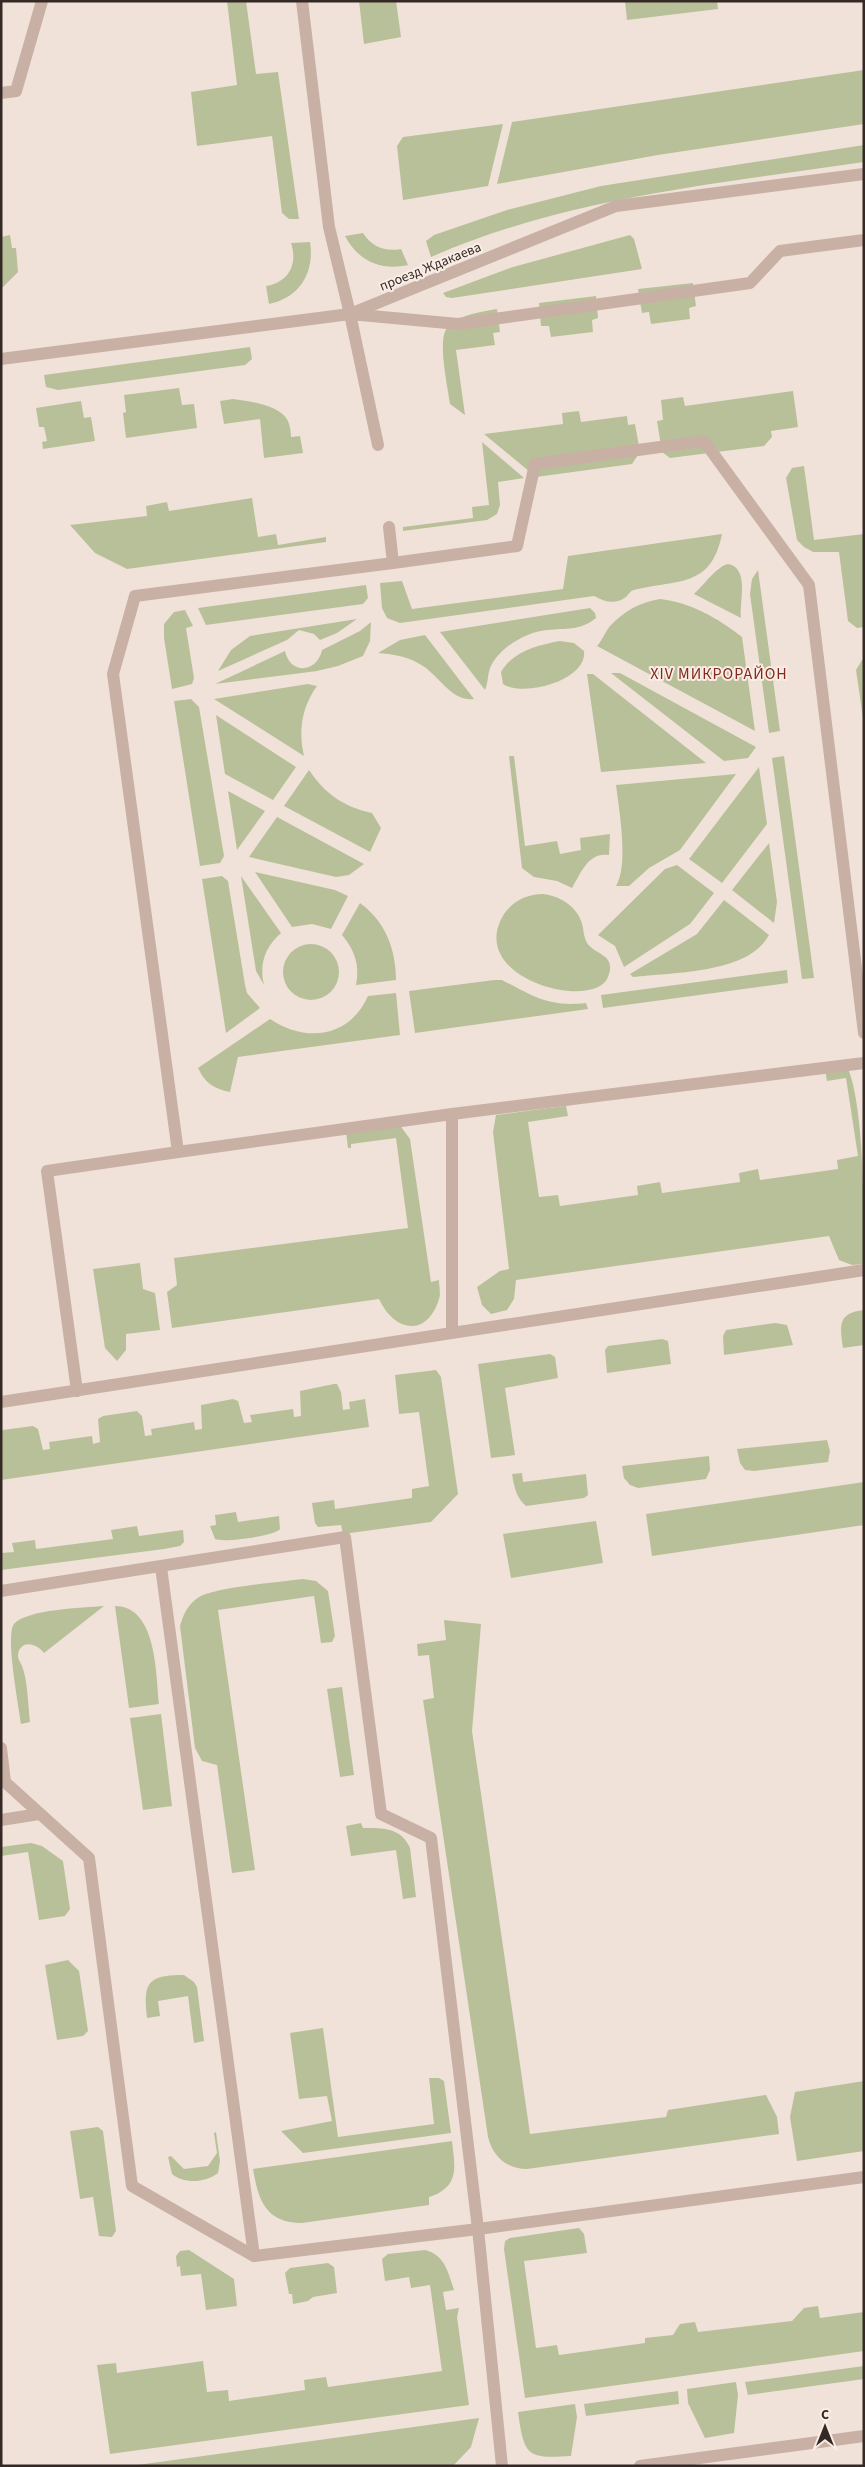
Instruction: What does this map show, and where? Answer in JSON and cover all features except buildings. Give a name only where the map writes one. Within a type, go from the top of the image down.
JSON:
[{"type":"street","points":[[1,94],[16,91],[42,1]]},
{"type":"street","points":[[302,1],[329,227],[378,445]]},
{"type":"street","name":"проезд Ждакаева","points":[[1,359],[350,314],[616,206],[864,174]]},
{"type":"street","points":[[350,314],[458,324],[750,282],[780,251],[864,240]]},
{"type":"street","points":[[178,1152],[113,674],[135,596],[517,546],[535,464],[704,441],[809,585],[864,1033]]},
{"type":"street","points":[[389,527],[393,563]]},
{"type":"street","points":[[77,1391],[47,1171],[452,1114],[864,1063]]},
{"type":"street","points":[[452,1114],[452,1332]]},
{"type":"street","points":[[1,1402],[864,1270]]},
{"type":"street","points":[[1,1591],[344,1537],[382,1814],[431,1838],[478,2229],[502,2466]]},
{"type":"street","points":[[161,1567],[254,2256]]},
{"type":"street","points":[[1,1748],[5,1782],[38,1814],[89,1858],[132,2186],[254,2256],[478,2229],[864,2177]]},
{"type":"street","points":[[1,1820],[38,1814]]},
{"type":"street","points":[[640,2466],[864,2436]]},
{"type":"green space","points":[[227,1],[246,1],[256,74],[278,72],[299,219],[289,219],[282,213],[272,136],[197,146],[191,92],[237,85]]},
{"type":"green space","points":[[359,1],[396,1],[401,37],[364,44]]},
{"type":"green space","points":[[625,1],[717,1],[718,9],[627,20]]},
{"type":"green space","points":[[864,70],[864,124],[658,155],[497,184],[512,122]]},
{"type":"green space","points":[[503,124],[488,186],[403,200],[397,146],[403,137]]},
{"type":"green space","points":[[864,145],[864,162],[699,186],[589,206],[483,237],[431,257],[426,241],[434,235],[507,210],[601,186]]},
{"type":"green space","points":[[363,233],[370,242],[379,247],[390,250],[401,249],[408,265],[389,267],[364,258],[350,245],[345,236]]},
{"type":"green space","points":[[10,235],[12,248],[16,248],[18,272],[1,289],[1,237]]},
{"type":"green space","points":[[630,235],[634,239],[642,269],[452,298],[446,297],[443,293],[513,267]]},
{"type":"green space","points":[[310,242],[310,264],[303,282],[289,296],[269,304],[266,286],[281,281],[290,271],[293,258],[291,243]]},
{"type":"green space","points":[[693,283],[696,306],[689,308],[690,319],[651,324],[649,312],[642,313],[638,289]]},
{"type":"green space","points":[[596,296],[598,318],[592,320],[593,332],[551,337],[549,326],[541,326],[539,303]]},
{"type":"green space","points":[[497,309],[500,332],[493,333],[495,345],[456,350],[465,415],[450,404],[443,353],[444,334],[452,323],[470,314]]},
{"type":"green space","points":[[250,347],[252,359],[245,365],[58,390],[46,387],[44,375]]},
{"type":"green space","points":[[179,388],[182,405],[194,404],[197,428],[126,438],[123,413],[126,412],[124,395]]},
{"type":"green space","points":[[793,391],[798,427],[771,431],[772,437],[764,446],[670,458],[662,452],[657,421],[663,420],[661,400],[683,397],[685,406]]},
{"type":"green space","points":[[233,399],[264,405],[278,411],[288,421],[291,437],[300,436],[303,453],[264,458],[260,419],[224,424],[220,401]]},
{"type":"green space","points":[[81,401],[84,418],[91,417],[95,441],[43,449],[42,442],[47,441],[44,427],[39,427],[36,408]]},
{"type":"green space","points":[[579,411],[581,422],[627,416],[628,425],[635,424],[640,452],[632,464],[536,477],[484,434],[563,424],[562,413]]},
{"type":"green space","points":[[482,442],[524,478],[498,482],[500,505],[497,514],[487,520],[403,531],[403,527],[473,518],[472,507],[489,505]]},
{"type":"green space","points":[[804,466],[814,540],[864,534],[864,627],[857,628],[848,621],[839,552],[813,552],[797,540],[786,478],[792,468]]},
{"type":"green space","points":[[252,498],[258,537],[276,534],[278,545],[326,537],[326,542],[127,569],[95,553],[70,525],[147,516],[146,506],[167,502],[169,511]]},
{"type":"green space","points":[[722,534],[717,552],[710,564],[701,573],[678,582],[634,590],[622,600],[614,602],[602,600],[594,596],[400,623],[387,618],[382,608],[380,583],[402,581],[412,609],[563,589],[568,556]]},
{"type":"green space","points":[[728,564],[735,567],[741,579],[741,618],[694,594],[715,572]]},
{"type":"green space","points":[[758,570],[780,731],[769,733],[750,594],[752,579]]},
{"type":"green space","points":[[366,585],[368,598],[363,604],[206,625],[198,608]]},
{"type":"green space","points":[[660,599],[692,607],[703,612],[723,623],[742,637],[755,731],[597,646],[610,626],[621,616],[639,605]]},
{"type":"green space","points":[[590,608],[595,613],[596,618],[584,625],[573,628],[539,631],[523,637],[502,651],[496,657],[489,670],[485,690],[440,632]]},
{"type":"green space","points":[[185,610],[193,626],[186,628],[194,678],[192,684],[172,689],[164,638],[164,624],[174,612]]},
{"type":"green space","points":[[357,619],[337,633],[320,640],[314,634],[299,630],[287,640],[218,671],[231,650],[250,636]]},
{"type":"green space","points":[[371,622],[370,641],[363,656],[338,666],[317,671],[215,684],[285,651],[292,664],[298,667],[309,667],[319,658],[322,650],[360,631]]},
{"type":"green space","points":[[425,635],[474,699],[459,697],[423,666],[413,660],[396,655],[378,653],[400,640]]},
{"type":"green space","points":[[560,641],[574,643],[584,651],[582,661],[576,670],[552,684],[538,687],[512,688],[503,684],[501,672],[512,659],[535,647]]},
{"type":"green space","points":[[862,660],[864,660],[864,725],[856,670]]},
{"type":"green space","points":[[611,673],[620,673],[756,747],[748,758],[724,761]]},
{"type":"green space","points":[[587,674],[593,674],[706,763],[601,772]]},
{"type":"green space","points":[[308,684],[317,686],[308,702],[303,719],[301,737],[304,756],[214,699]]},
{"type":"green space","points":[[191,699],[199,707],[224,856],[220,863],[200,866],[174,701]]},
{"type":"green space","points":[[216,715],[296,767],[273,800],[225,774]]},
{"type":"green space","points":[[509,756],[514,756],[525,846],[557,841],[560,854],[581,850],[580,838],[610,834],[609,855],[602,855],[590,860],[572,888],[557,881],[534,877],[522,868]]},
{"type":"green space","points":[[784,756],[814,978],[802,979],[772,758]]},
{"type":"green space","points":[[759,767],[767,824],[722,883],[689,859]]},
{"type":"green space","points":[[309,770],[322,786],[336,798],[353,807],[372,813],[381,828],[370,852],[284,806]]},
{"type":"green space","points":[[736,774],[680,850],[649,868],[629,886],[616,886],[620,877],[623,851],[616,785]]},
{"type":"green space","points":[[228,791],[265,811],[237,850]]},
{"type":"green space","points":[[277,817],[364,864],[349,875],[336,877],[249,857]]},
{"type":"green space","points":[[769,843],[777,902],[774,923],[732,890]]},
{"type":"green space","points":[[677,865],[714,893],[690,924],[624,967],[615,946],[598,935],[665,869]]},
{"type":"green space","points":[[255,872],[335,890],[348,896],[331,929],[312,924],[292,927]]},
{"type":"green space","points":[[222,876],[228,881],[247,993],[260,1008],[226,1033],[202,879]]},
{"type":"green space","points":[[241,876],[281,933],[275,938],[265,956],[262,970],[264,985],[256,971]]},
{"type":"green space","points":[[543,894],[563,900],[574,909],[581,921],[587,943],[604,956],[610,964],[608,977],[598,987],[581,991],[559,990],[536,983],[516,972],[502,956],[496,937],[504,914],[521,899],[531,895]]},
{"type":"green space","points":[[724,900],[769,935],[759,948],[745,957],[708,969],[633,977],[630,974],[697,934]]},
{"type":"green space","points":[[360,903],[376,918],[387,937],[394,957],[396,980],[356,985],[357,965],[350,946],[342,935]]},
{"type":"green space","points":[[311,944],[322,946],[331,952],[337,961],[339,972],[337,983],[331,992],[322,998],[311,1000],[300,998],[291,992],[285,983],[283,972],[285,961],[291,952],[300,946]]},
{"type":"green space","points":[[787,970],[788,983],[603,1008],[601,995]]},
{"type":"green space","points":[[502,980],[533,996],[551,1002],[586,1003],[588,1009],[415,1033],[409,991]]},
{"type":"green space","points":[[396,993],[400,1035],[238,1057],[230,1092],[219,1089],[211,1084],[204,1078],[198,1068],[270,1019],[284,1027],[298,1031],[325,1032],[338,1028],[350,1021],[360,1010],[368,996]]},
{"type":"green space","points":[[845,1063],[852,1079],[860,1129],[864,1264],[852,1265],[839,1260],[829,1236],[516,1280],[514,1299],[507,1310],[491,1314],[482,1305],[477,1287],[500,1271],[509,1269],[493,1132],[496,1115],[579,1104],[566,1106],[568,1116],[528,1122],[539,1197],[558,1195],[560,1206],[638,1195],[637,1186],[660,1182],[662,1193],[740,1182],[739,1173],[758,1169],[760,1180],[838,1169],[837,1160],[858,1156],[846,1078],[827,1081],[825,1070]]},
{"type":"green space","points":[[345,1124],[399,1124],[410,1139],[431,1282],[439,1280],[439,1299],[434,1312],[419,1325],[401,1324],[385,1310],[379,1299],[172,1328],[167,1292],[177,1285],[174,1258],[408,1228],[396,1138],[351,1144],[351,1148],[348,1148]]},
{"type":"green space","points":[[140,1263],[143,1289],[155,1293],[160,1330],[126,1334],[126,1350],[117,1361],[105,1348],[93,1269]]},
{"type":"green space","points":[[864,1310],[864,1345],[843,1348],[842,1322],[849,1314]]},
{"type":"green space","points":[[775,1323],[787,1325],[793,1345],[724,1355],[723,1336],[726,1330]]},
{"type":"green space","points":[[662,1339],[668,1341],[671,1364],[607,1373],[605,1350],[608,1346]]},
{"type":"green space","points":[[550,1354],[555,1357],[558,1378],[505,1388],[515,1455],[491,1458],[478,1364]]},
{"type":"green space","points":[[436,1370],[441,1377],[458,1494],[431,1522],[343,1534],[341,1525],[318,1527],[315,1523],[312,1503],[334,1500],[335,1509],[412,1498],[412,1489],[429,1486],[419,1412],[399,1414],[395,1375]]},
{"type":"green space","points":[[337,1384],[341,1392],[343,1410],[350,1409],[349,1402],[365,1399],[369,1427],[1,1480],[1,1432],[3,1430],[33,1426],[38,1429],[43,1450],[50,1449],[49,1442],[92,1436],[93,1444],[100,1442],[98,1419],[103,1416],[137,1411],[142,1416],[145,1436],[152,1435],[151,1429],[194,1422],[195,1430],[202,1429],[201,1405],[233,1399],[238,1401],[244,1423],[252,1422],[250,1415],[293,1409],[294,1417],[301,1416],[300,1391]]},
{"type":"green space","points":[[827,1440],[830,1451],[828,1462],[754,1471],[745,1470],[740,1463],[737,1449]]},
{"type":"green space","points":[[709,1456],[710,1470],[706,1479],[638,1488],[630,1485],[624,1478],[622,1466]]},
{"type":"green space","points":[[522,1473],[523,1482],[586,1474],[588,1495],[584,1498],[526,1506],[518,1496],[512,1474]]},
{"type":"green space","points":[[864,1482],[864,1525],[652,1556],[646,1514]]},
{"type":"green space","points":[[236,1512],[238,1522],[279,1516],[280,1529],[276,1532],[249,1538],[215,1539],[210,1526],[216,1525],[215,1515]]},
{"type":"green space","points":[[596,1521],[603,1563],[511,1578],[503,1534]]},
{"type":"green space","points":[[137,1526],[139,1536],[183,1530],[184,1542],[180,1546],[164,1549],[1,1570],[1,1553],[14,1552],[12,1543],[35,1540],[36,1549],[113,1539],[111,1530]]},
{"type":"green space","points":[[303,1579],[316,1581],[328,1591],[335,1636],[332,1642],[321,1643],[314,1596],[218,1610],[255,1870],[232,1873],[217,1765],[202,1761],[195,1748],[180,1626],[189,1606],[207,1593],[264,1583]]},
{"type":"green space","points":[[104,1606],[44,1653],[37,1647],[29,1644],[19,1650],[18,1657],[26,1679],[30,1722],[21,1724],[11,1642],[14,1624],[21,1619],[43,1612]]},
{"type":"green space","points":[[115,1606],[129,1609],[139,1617],[147,1629],[155,1660],[159,1704],[129,1708]]},
{"type":"green space","points":[[444,1620],[481,1624],[472,1731],[530,2134],[666,2117],[668,2110],[766,2095],[777,2117],[779,2134],[527,2169],[507,2164],[493,2150],[488,2137],[423,1700],[434,1698],[429,1655],[418,1656],[417,1644],[446,1640]]},
{"type":"green space","points":[[342,1687],[354,1775],[340,1777],[327,1689]]},
{"type":"green space","points":[[161,1714],[172,1806],[143,1810],[130,1718]]},
{"type":"green space","points":[[361,1823],[363,1828],[384,1829],[396,1832],[406,1841],[410,1848],[416,1897],[403,1899],[396,1850],[351,1856],[346,1826]]},
{"type":"green space","points":[[31,1843],[42,1846],[63,1861],[70,1909],[65,1916],[39,1920],[28,1852],[1,1856],[1,1847]]},
{"type":"green space","points":[[68,1960],[79,1971],[88,2031],[83,2036],[57,2040],[45,1965]]},
{"type":"green space","points":[[184,1975],[194,1982],[197,1987],[204,2041],[194,2043],[188,1996],[158,2001],[160,2016],[147,2018],[146,1997],[150,1983],[162,1977]]},
{"type":"green space","points":[[323,2028],[338,2137],[434,2124],[429,2078],[439,2078],[444,2081],[451,2133],[303,2153],[281,2131],[332,2121],[327,2096],[299,2099],[290,2033]]},
{"type":"green space","points":[[864,2081],[864,2151],[797,2161],[790,2117],[795,2092]]},
{"type":"green space","points":[[98,2127],[103,2131],[116,2231],[112,2237],[99,2236],[93,2197],[80,2199],[70,2131]]},
{"type":"green space","points":[[216,2132],[220,2161],[218,2173],[207,2179],[195,2181],[188,2181],[172,2174],[168,2157],[171,2156],[184,2169],[208,2166],[217,2153],[214,2133]]},
{"type":"green space","points":[[452,2141],[454,2168],[451,2182],[439,2193],[429,2197],[429,2205],[302,2223],[279,2219],[272,2214],[261,2199],[253,2169]]},
{"type":"green space","points":[[579,2228],[584,2234],[587,2253],[524,2261],[536,2348],[557,2345],[559,2355],[645,2343],[645,2338],[673,2335],[680,2324],[695,2322],[698,2332],[792,2321],[804,2308],[818,2306],[820,2318],[864,2312],[864,2351],[525,2398],[504,2249],[505,2241],[510,2238]]},
{"type":"green space","points":[[189,2250],[234,2279],[237,2306],[206,2310],[201,2274],[181,2276],[180,2266],[177,2267],[176,2256],[180,2251]]},
{"type":"green space","points":[[425,2250],[432,2252],[445,2265],[454,2290],[443,2292],[446,2310],[459,2308],[457,2317],[469,2405],[110,2454],[97,2365],[116,2363],[117,2373],[203,2361],[207,2392],[228,2390],[229,2401],[305,2390],[304,2380],[326,2377],[328,2387],[442,2371],[430,2285],[411,2288],[409,2277],[385,2281],[382,2259],[388,2254]]},
{"type":"green space","points":[[328,2263],[334,2267],[337,2293],[313,2297],[308,2301],[293,2304],[292,2294],[289,2294],[285,2273],[290,2268]]},
{"type":"green space","points":[[864,2366],[864,2379],[748,2395],[745,2382]]},
{"type":"green space","points":[[736,2382],[738,2395],[734,2433],[705,2438],[688,2403],[687,2389]]},
{"type":"green space","points":[[678,2391],[679,2404],[586,2416],[584,2404]]},
{"type":"green space","points":[[575,2404],[577,2417],[571,2456],[545,2457],[530,2452],[523,2438],[518,2412]]},
{"type":"green space","points":[[479,2418],[471,2447],[453,2466],[130,2466]]},
{"type":"district","name":"XIV МИКРОРАЙОН","points":[[719,673]]}]
